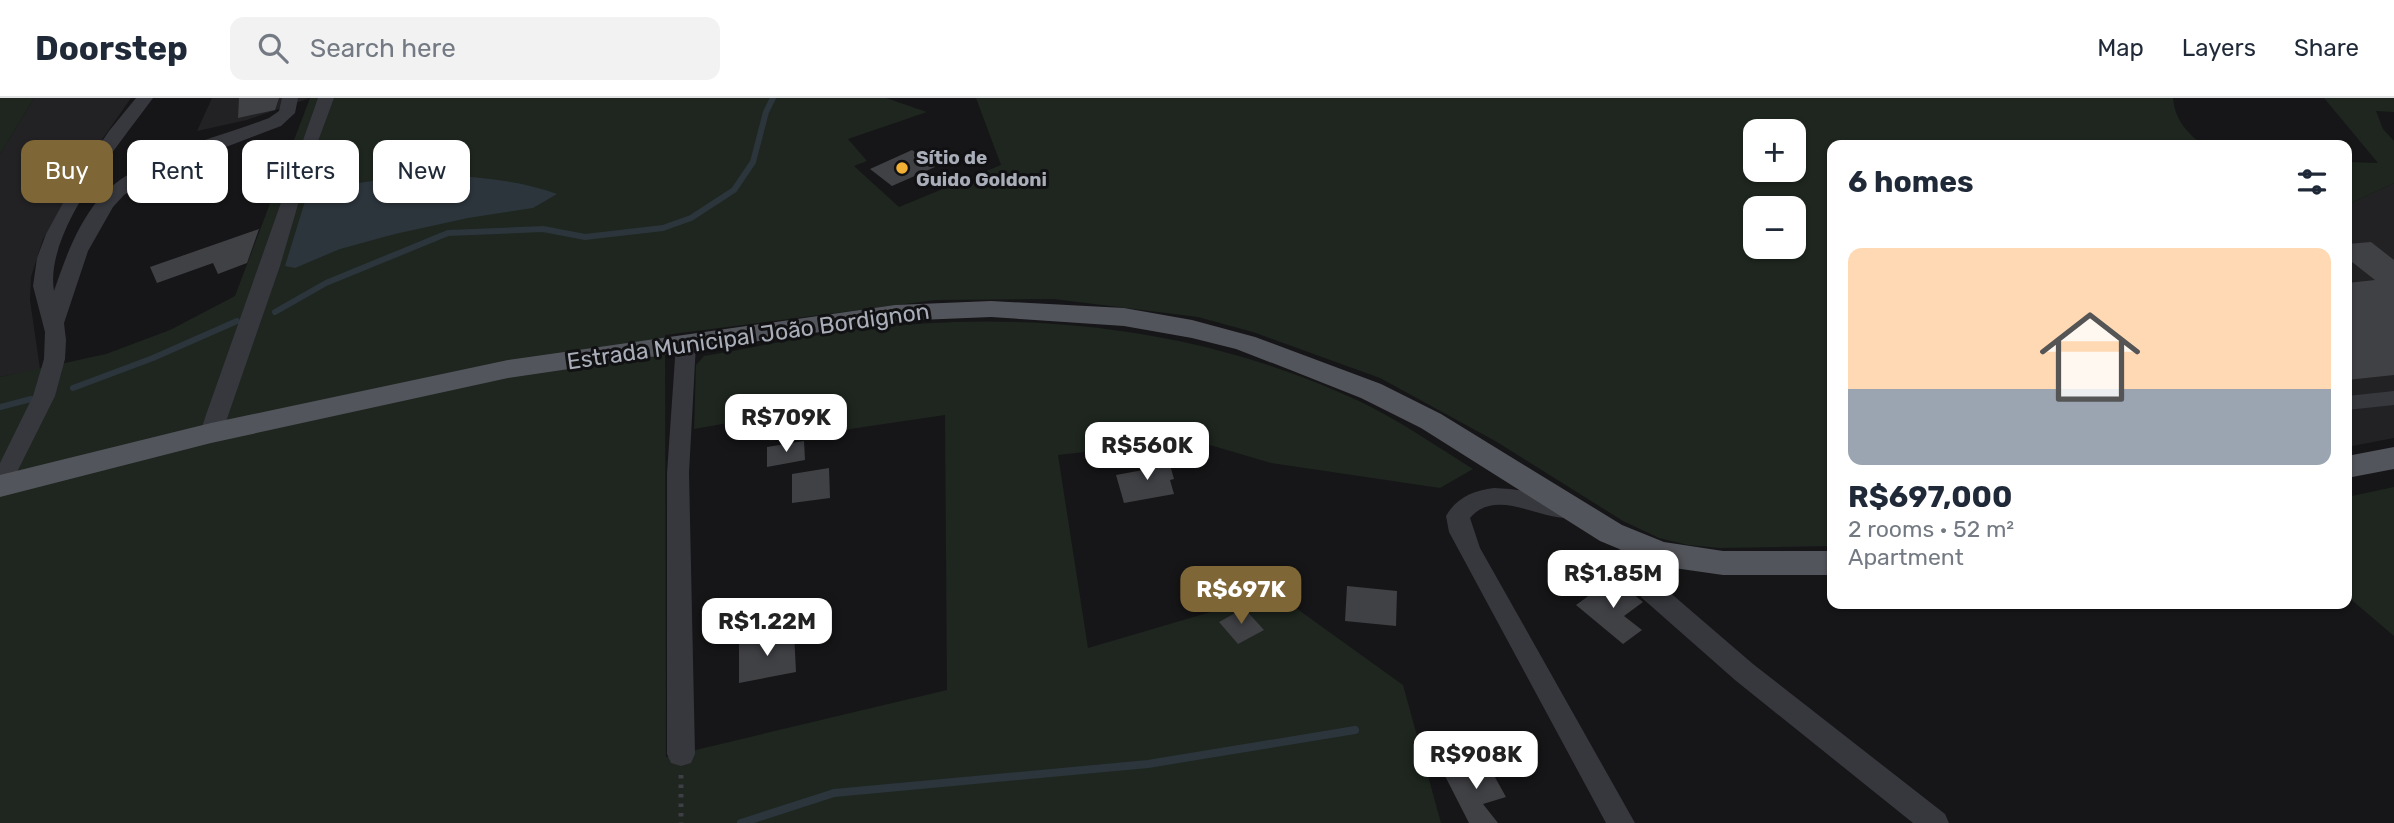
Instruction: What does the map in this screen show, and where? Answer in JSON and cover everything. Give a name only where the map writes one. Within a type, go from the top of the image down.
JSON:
[{"type":"main road","name":"Estrada Municipal João Bordignon","points":[[0,485],[211,433],[468,376],[895,313],[966,309],[1050,311],[1124,317],[1192,329],[1245,343],[1371,391],[1431,421],[1630,543],[1660,554],[1723,563],[1827,563]]},
{"type":"main road","points":[[2352,466],[2394,458]]},
{"type":"street","points":[[55,320],[45,299],[43,277],[55,237],[64,216],[106,148],[125,120],[145,98]]},
{"type":"street","points":[[0,485],[39,408],[54,356],[55,320],[79,253],[106,204],[118,191],[159,168],[275,122],[287,113],[290,98]]},
{"type":"street","points":[[211,433],[227,381],[269,269],[303,153],[326,98]]},
{"type":"street","points":[[681,754],[678,473],[686,344]]},
{"type":"street","points":[[2352,402],[2394,398]]},
{"type":"street","points":[[1577,511],[1494,496],[1481,497],[1470,502],[1458,516],[1469,550],[1621,823]]},
{"type":"street","points":[[1630,543],[1636,570],[1651,591],[1744,671],[1935,823]]},
{"type":"path","points":[[681,754],[681,823]]},
{"type":"shaded area","points":[[0,98],[34,98],[0,154]]},
{"type":"shaded area","points":[[34,98],[131,98],[102,140],[21,140],[21,203],[64,203],[43,239],[31,277],[30,300],[40,369],[0,377],[0,154]]},
{"type":"shaded area","points":[[212,98],[310,98],[247,120],[197,131]]},
{"type":"shaded area","points":[[310,98],[886,98],[927,112],[848,139],[867,161],[854,166],[899,207],[1001,165],[976,98],[2173,98],[2182,124],[2197,140],[1827,140],[1827,546],[1720,548],[1688,545],[1659,538],[1623,521],[1497,442],[1380,378],[1253,332],[1198,317],[1054,299],[936,300],[665,335],[666,757],[947,690],[945,415],[769,441],[768,416],[694,429],[696,365],[704,356],[861,329],[925,323],[1052,324],[1115,330],[1178,341],[1239,356],[1300,376],[1374,408],[1473,469],[1440,488],[1271,463],[1193,440],[1058,455],[1088,648],[1275,593],[1403,685],[1441,823],[0,823],[0,377],[106,354],[170,330],[235,296],[270,203],[359,203],[359,140],[294,140]]},
{"type":"shaded area","points":[[2324,98],[2394,98],[2394,112],[2376,111],[2383,129],[2394,141],[2394,183],[2352,203],[2352,162],[2378,163]]},
{"type":"shaded area","points":[[470,177],[523,184],[557,194],[533,208],[468,218],[395,234],[340,249],[295,268],[285,266],[304,203],[359,203],[359,183],[373,181],[373,203],[470,203]]},
{"type":"shaded area","points":[[2394,183],[2394,438],[2352,446],[2352,203]]},
{"type":"shaded area","points":[[2394,487],[2394,636],[2352,600],[2352,496]]},
{"type":"building","points":[[239,98],[279,98],[275,110],[238,118]]},
{"type":"building","name":"Sítio de Guido Goldoni","points":[[912,150],[935,167],[892,186],[870,169]]},
{"type":"building","points":[[259,229],[247,263],[218,274],[213,263],[157,283],[150,267]]},
{"type":"building","points":[[2371,242],[2394,260],[2394,375],[2352,379],[2352,282],[2375,280],[2352,262],[2352,244]]},
{"type":"building","points":[[804,441],[805,460],[767,467],[767,447]]},
{"type":"building","points":[[1168,458],[1174,479],[1170,480],[1174,494],[1124,503],[1116,475],[1143,470],[1141,463]]},
{"type":"building","points":[[829,468],[830,498],[792,503],[792,474]]},
{"type":"building","points":[[1613,578],[1643,602],[1624,616],[1642,630],[1623,644],[1576,605]]},
{"type":"building","points":[[1347,586],[1397,591],[1396,626],[1345,621]]},
{"type":"building","points":[[1244,608],[1264,630],[1238,644],[1219,622]]},
{"type":"building","points":[[794,632],[796,672],[739,683],[739,643]]},
{"type":"building","points":[[1486,761],[1506,797],[1483,804],[1498,823],[1469,823],[1444,774]]},
{"type":"waterway","points":[[275,312],[326,283],[448,233],[543,229],[585,237],[663,228],[691,218],[734,190],[753,162],[766,112],[773,98]]},
{"type":"waterway","points":[[73,388],[153,358],[237,321]]},
{"type":"waterway","points":[[0,407],[31,399]]},
{"type":"waterway","points":[[741,823],[834,793],[1148,764],[1355,730]]},
{"type":"place","name":"Sítio de Guido Goldoni","points":[[902,168]]}]
